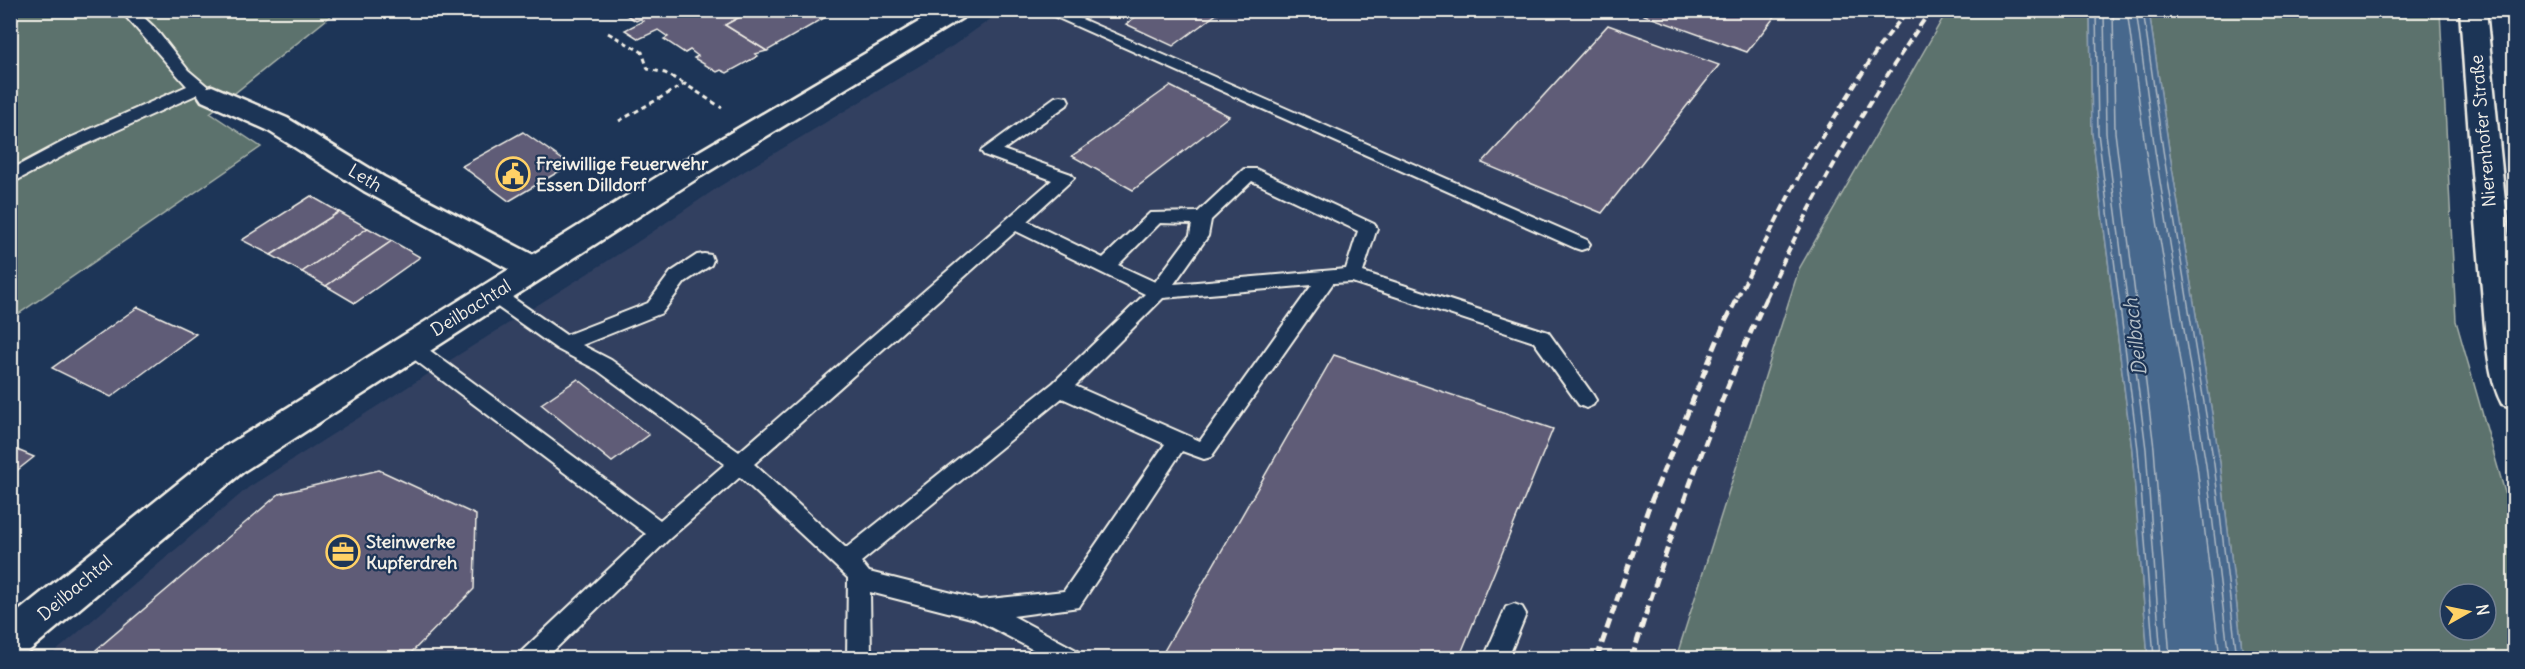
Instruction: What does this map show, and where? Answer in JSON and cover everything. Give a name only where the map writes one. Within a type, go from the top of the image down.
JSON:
[{"type":"street","name":"Deilbachtal","points":[[10,643],[231,461],[755,130],[958,10]]},
{"type":"street","name":"Nierenhofer Straße","points":[[2473,10],[2481,118],[2504,345],[2514,394]]},
{"type":"street","name":"Leth","points":[[205,92],[277,124],[374,184],[534,269]]},
{"type":"lane","name":"Leth","points":[[127,10],[205,92]]},
{"type":"lane","points":[[1047,10],[1581,244]]},
{"type":"lane","points":[[10,178],[74,143],[205,92]]},
{"type":"lane","points":[[530,658],[661,533],[1065,178],[990,151],[1061,101]]},
{"type":"lane","points":[[852,570],[1060,387],[1158,292],[1199,236],[1202,218],[1250,173],[1368,228],[1353,275]]},
{"type":"lane","points":[[1104,267],[1156,217],[1202,218]]},
{"type":"lane","points":[[1014,222],[1158,292],[1353,275],[1541,337],[1586,400]]},
{"type":"lane","points":[[564,344],[655,308],[678,277],[704,260]]},
{"type":"lane","points":[[1060,387],[1204,451],[1328,277]]},
{"type":"lane","points":[[493,294],[564,344],[604,365],[740,464],[852,570],[980,610],[1070,658]]},
{"type":"lane","points":[[410,346],[661,533]]},
{"type":"lane","points":[[980,610],[1071,600],[1178,441]]},
{"type":"lane","points":[[852,570],[859,658]]},
{"type":"lane","points":[[1496,658],[1514,614]]},
{"type":"path","points":[[608,33],[642,52],[648,69],[665,73],[685,84],[755,130]]},
{"type":"path","points":[[619,121],[685,84]]},
{"type":"shaded area","points":[[1002,11],[1947,11],[1799,269],[1676,658],[48,658],[249,487],[636,243],[720,186],[954,45]]},
{"type":"green space","points":[[11,11],[337,11],[210,113],[261,147],[11,319]]},
{"type":"green space","points":[[1947,11],[2090,11],[2092,133],[2132,450],[2148,658],[1676,658],[1799,269]]},
{"type":"green space","points":[[2149,11],[2440,11],[2456,321],[2514,524],[2514,658],[2243,658],[2220,463]]},
{"type":"water","name":"Deilbach","points":[[2090,11],[2149,11],[2220,463],[2243,658],[2148,658],[2132,450],[2092,133]]},
{"type":"building","points":[[618,10],[753,10],[725,25],[767,51],[755,54],[758,56],[727,73],[721,70],[717,72],[694,58],[698,56],[690,50],[685,53],[664,39],[668,37],[658,30],[639,39],[625,30],[643,21],[640,19],[636,21]]},
{"type":"building","points":[[753,10],[838,10],[767,51],[725,25]]},
{"type":"building","points":[[1145,10],[1222,10],[1173,46],[1126,24]]},
{"type":"building","points":[[1648,10],[1780,10],[1747,52],[1644,15]]},
{"type":"building","points":[[1608,25],[1719,65],[1602,213],[1482,163]]},
{"type":"building","points":[[1170,86],[1229,116],[1133,190],[1072,156]]},
{"type":"building","name":"Freiwillige Feuerwehr Essen Dilldorf","points":[[523,132],[570,165],[509,201],[462,166]]},
{"type":"building","points":[[311,196],[339,212],[271,255],[242,240]]},
{"type":"building","points":[[339,212],[368,228],[302,272],[271,255]]},
{"type":"building","points":[[368,228],[392,241],[326,286],[302,272]]},
{"type":"building","points":[[392,241],[420,257],[355,303],[326,286]]},
{"type":"building","points":[[138,307],[196,334],[111,397],[52,368]]},
{"type":"building","points":[[1334,355],[1553,429],[1459,658],[1160,658]]},
{"type":"building","points":[[578,379],[649,435],[612,462],[541,404]]},
{"type":"building","points":[[10,447],[34,457],[10,476]]},
{"type":"building","name":"Steinwerke Kupferdreh","points":[[379,470],[476,515],[474,589],[406,658],[94,658],[96,650],[279,494]]},
{"type":"railway","points":[[1737,298],[1806,162],[1879,47],[1908,10]]},
{"type":"railway","points":[[1766,298],[1842,150],[1907,44],[1931,10]]},
{"type":"railway","points":[[1632,658],[1694,475],[1728,385],[1767,296]]},
{"type":"railway","points":[[1597,658],[1648,509],[1737,298]]},
{"type":"place","name":"Freiwillige Feuerwehr Essen Dilldorf","points":[[513,174]]},
{"type":"place","name":"Steinwerke Kupferdreh","points":[[343,552]]}]
